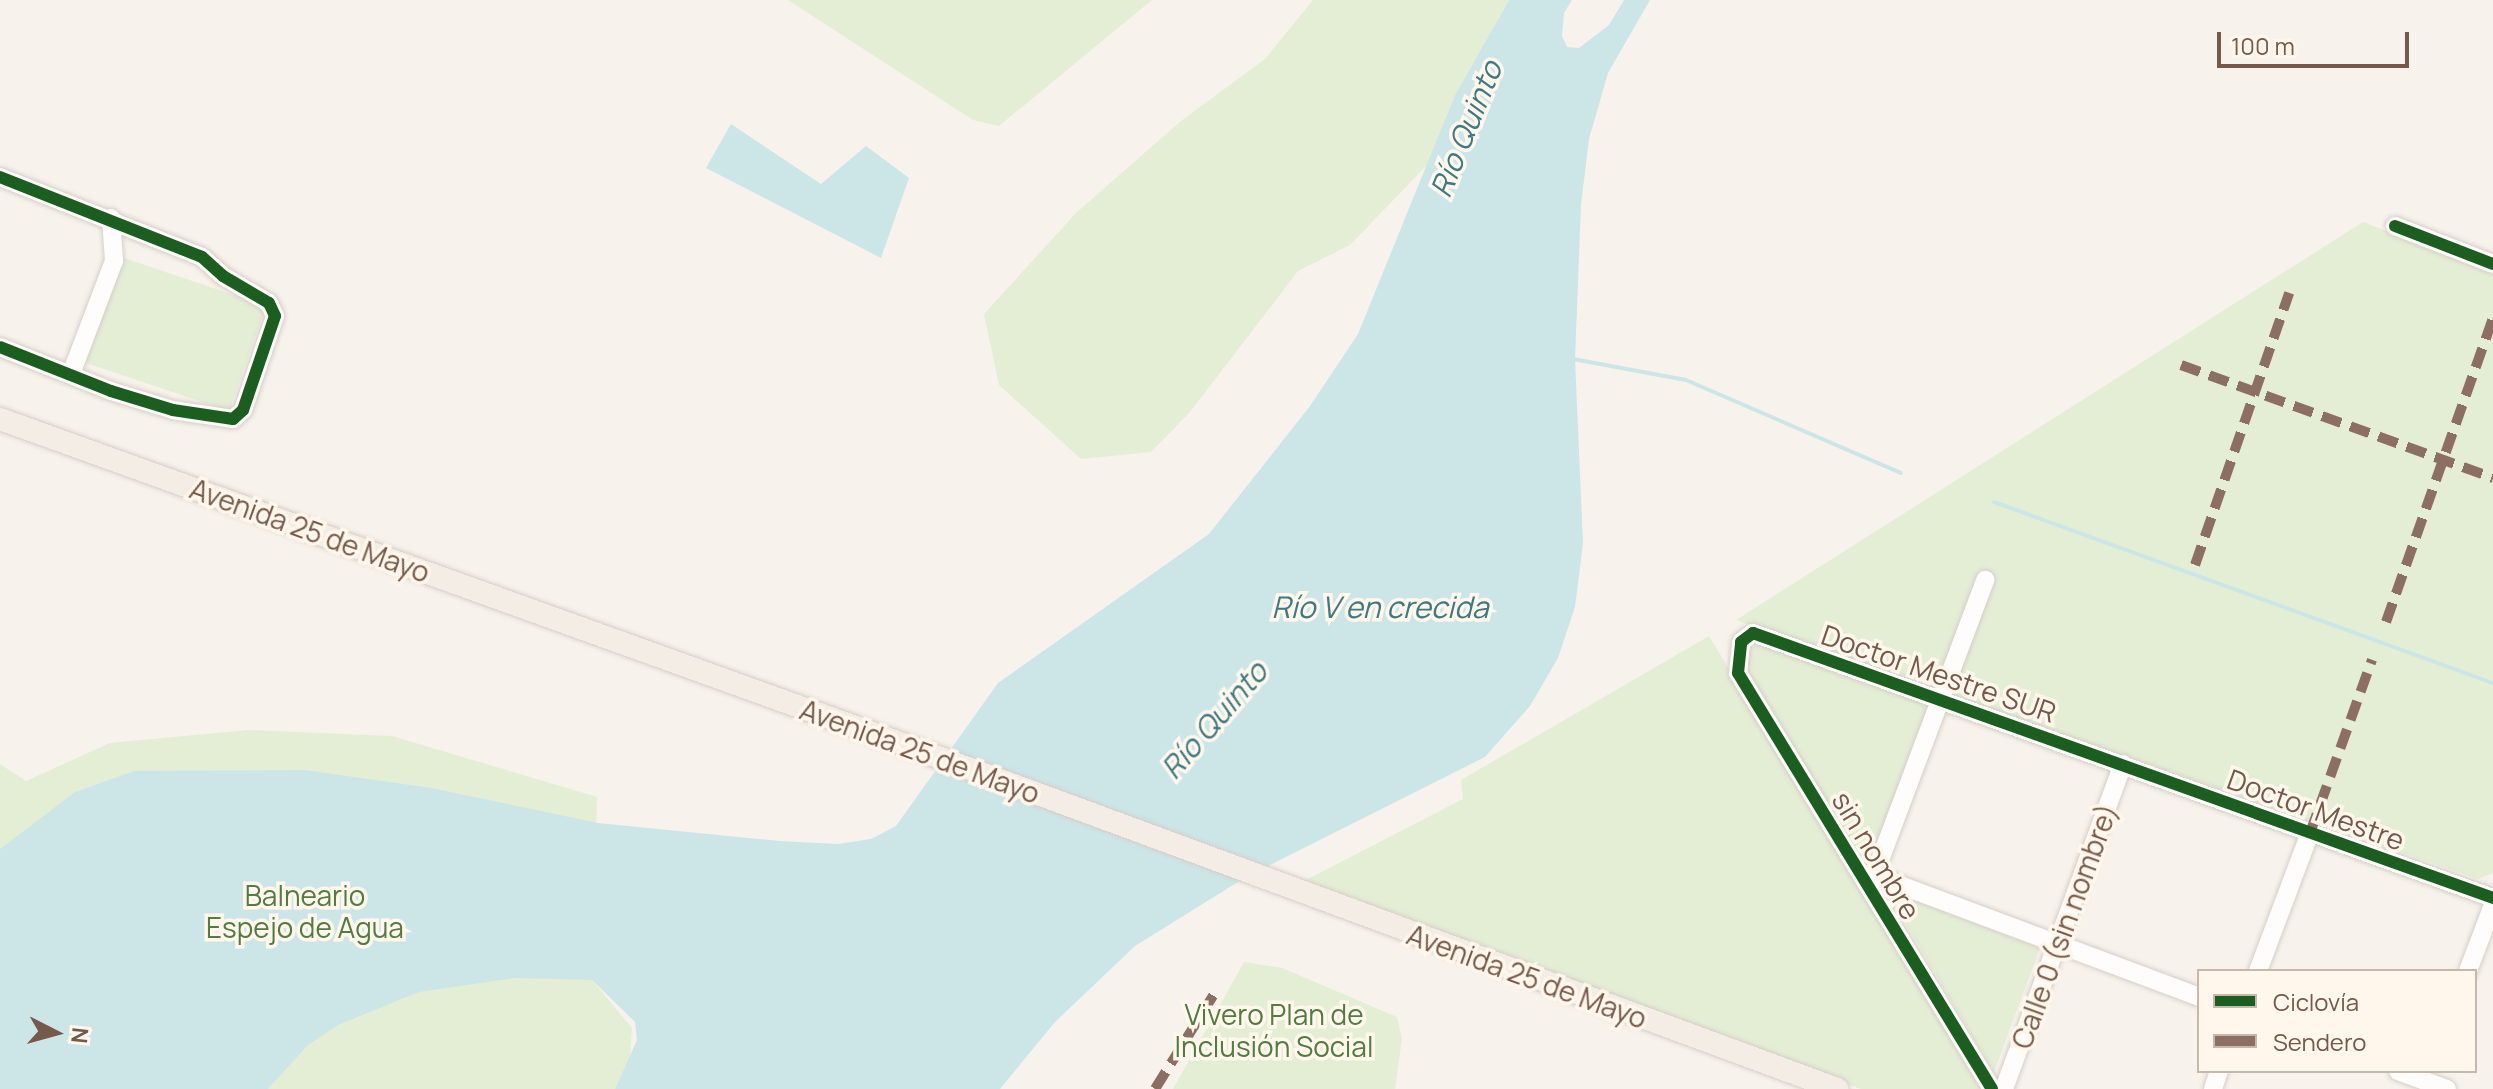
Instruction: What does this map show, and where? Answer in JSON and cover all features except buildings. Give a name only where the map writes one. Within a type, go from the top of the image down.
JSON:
[{"type":"main road","name":"Avenida 25 de Mayo","points":[[0,419],[889,739],[1837,1089]]},
{"type":"street","points":[[0,177],[111,218],[202,257],[223,276],[269,303],[275,316],[243,410],[233,419],[173,410],[0,347]]},
{"type":"street","points":[[71,374],[114,261],[111,218]]},
{"type":"street","points":[[2395,226],[2493,264]]},
{"type":"street","points":[[1985,580],[1873,881],[2197,996]]},
{"type":"street","name":"Doctor Mestre SUR","points":[[1741,642],[1753,633],[2123,764]]},
{"type":"street","name":"sin nombre","points":[[1741,642],[1738,673],[1873,881],[1992,1089]]},
{"type":"street","name":"Doctor Mestre","points":[[2123,764],[2493,898]]},
{"type":"street","name":"Calle 0 (sin nombre)","points":[[2004,1089],[2123,764]]},
{"type":"street","points":[[2259,969],[2310,833]]},
{"type":"street","points":[[2469,969],[2493,905]]},
{"type":"street","points":[[2404,1073],[2447,1089]]},
{"type":"green space","points":[[788,0],[1152,0],[999,126],[973,120]]},
{"type":"green space","points":[[1313,0],[1509,0],[1455,95],[1428,164],[1350,245],[1298,271],[1190,412],[1151,452],[1081,459],[999,385],[984,314],[1076,213],[1181,121],[1265,59]]},
{"type":"green space","points":[[2363,222],[2493,272],[2493,873],[2478,879],[1736,620]]},
{"type":"green space","points":[[124,258],[266,306],[229,411],[86,363]]},
{"type":"green space","points":[[1709,636],[1982,1089],[1861,1089],[1300,883],[1463,799],[1461,780]]},
{"type":"green space","points":[[1763,642],[1922,699],[1930,707],[1876,850],[1868,856],[1857,852],[1749,674],[1748,651]]},
{"type":"green space","name":"Balneario Espejo de Agua","points":[[248,730],[392,736],[597,797],[592,980],[632,1028],[630,1059],[615,1089],[0,1089],[0,764],[26,781],[110,743]]},
{"type":"green space","points":[[1885,889],[2040,948],[1994,1072]]},
{"type":"green space","name":"Vivero Plan de Inclusión Social","points":[[1244,962],[1282,968],[1397,1017],[1402,1038],[1395,1089],[1173,1089]]},
{"type":"water","name":"Río V en crecida","points":[[1509,0],[1572,0],[1564,13],[1562,36],[1567,47],[1579,48],[1609,25],[1624,0],[1650,0],[1608,73],[1589,139],[1581,205],[1575,359],[1583,543],[1575,607],[1558,658],[1530,706],[1485,757],[1246,877],[1135,946],[1055,1022],[1000,1089],[615,1089],[637,1040],[635,1022],[592,980],[515,978],[419,992],[338,1025],[308,1045],[268,1089],[0,1089],[0,849],[75,792],[134,771],[305,770],[432,788],[598,823],[780,841],[838,844],[871,839],[896,826],[998,683],[1209,534],[1310,406],[1358,334],[1455,95]]},
{"type":"water","points":[[731,124],[821,184],[866,146],[909,178],[881,258],[706,168]]},
{"type":"waterway","points":[[1573,359],[1686,380],[1901,473]]},
{"type":"waterway","points":[[1994,502],[2493,683]]},
{"type":"marked path","points":[[2195,565],[2289,293]]},
{"type":"marked path","points":[[2386,622],[2493,318]]},
{"type":"marked path","points":[[2181,365],[2493,478]]},
{"type":"marked path","points":[[2310,833],[2372,660]]},
{"type":"marked path","points":[[1155,1089],[1216,991]]},
{"type":"cycle path","points":[[0,177],[202,257],[223,276],[269,303],[275,316],[243,410],[233,419],[173,410],[111,391],[0,347]]},
{"type":"cycle path","points":[[2395,226],[2493,264]]},
{"type":"cycle path","points":[[1992,1089],[1738,673],[1741,642],[1753,633],[2493,898]]},
{"type":"water label","name":"Río Quinto","points":[[1466,129]]},
{"type":"water label","name":"Río Quinto","points":[[1214,720]]}]
